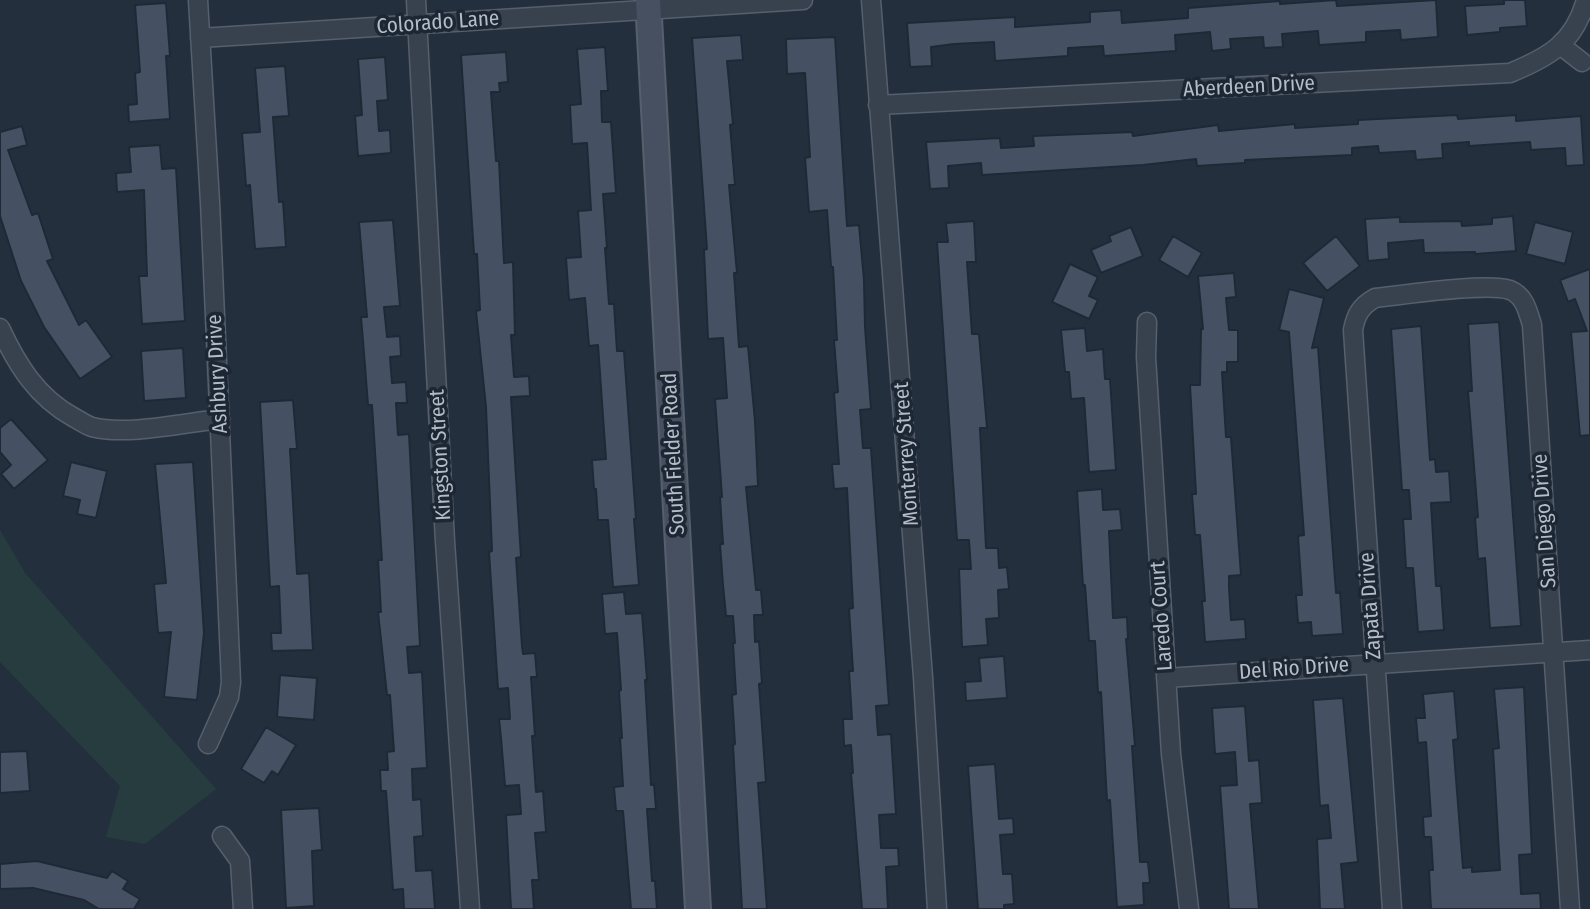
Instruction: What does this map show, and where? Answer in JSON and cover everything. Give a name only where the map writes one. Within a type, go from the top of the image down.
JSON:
[{"type":"street","name":"Ashbury Drive","points":[[198,0],[231,682],[229,697],[208,744]]},
{"type":"street","name":"Kingston Street","points":[[416,0],[445,527],[470,909]]},
{"type":"street","name":"Colorado Lane","points":[[200,38],[649,5],[803,0]]},
{"type":"street","name":"Monterrey Street","points":[[871,0],[922,663],[937,909]]},
{"type":"street","name":"Aberdeen Drive","points":[[878,105],[1510,74],[1539,61],[1572,34],[1586,0]]},
{"type":"street","name":"South Fielder Road","points":[[649,5],[698,909]]},
{"type":"street","points":[[1560,45],[1582,62]]},
{"type":"street","name":"San Diego Drive","points":[[1363,305],[1375,298],[1489,288],[1511,291],[1524,301],[1532,326],[1570,909]]},
{"type":"street","name":"Zapata Drive","points":[[1363,305],[1356,316],[1353,330],[1392,909]]},
{"type":"street","name":"Laredo Court","points":[[1147,322],[1146,357],[1171,754],[1189,909]]},
{"type":"street","points":[[0,328],[13,356],[31,383],[62,411],[91,427],[119,430],[220,419]]},
{"type":"street","name":"Del Rio Drive","points":[[1166,678],[1590,650]]},
{"type":"street","points":[[222,836],[240,861],[243,909]]},
{"type":"green space","points":[[0,530],[25,573],[216,789],[145,844],[106,837],[120,786],[0,662]]},
{"type":"building","points":[[1336,0],[1337,6],[1436,0],[1438,37],[1401,40],[1400,30],[1366,32],[1366,42],[1319,45],[1318,31],[1282,34],[1283,47],[1264,48],[1263,37],[1230,39],[1231,49],[1212,51],[1210,32],[1175,35],[1176,51],[1104,56],[1103,46],[1068,48],[1068,56],[995,61],[994,42],[954,44],[931,47],[932,66],[910,67],[907,23],[1015,17],[1015,27],[1090,22],[1090,12],[1121,10],[1122,23],[1188,18],[1188,8]]},
{"type":"building","points":[[1504,0],[1525,0],[1527,26],[1467,35],[1465,6],[1504,4]]},
{"type":"building","points":[[166,3],[170,56],[166,56],[170,119],[129,122],[128,105],[137,104],[135,73],[140,72],[135,5]]},
{"type":"building","points":[[741,35],[743,60],[727,61],[735,185],[729,185],[737,273],[734,273],[739,347],[748,346],[755,421],[758,486],[746,487],[756,590],[761,590],[763,615],[754,615],[755,642],[759,641],[762,683],[759,684],[766,782],[758,783],[767,909],[742,909],[733,745],[735,643],[733,616],[726,616],[723,585],[720,544],[723,544],[722,497],[715,399],[727,398],[723,338],[708,339],[704,250],[707,249],[692,38]]},
{"type":"building","points":[[835,37],[847,226],[859,225],[864,280],[871,409],[860,410],[863,448],[871,448],[889,705],[876,706],[878,735],[891,734],[896,814],[879,815],[881,848],[898,848],[899,866],[886,867],[888,909],[862,909],[851,745],[844,746],[843,719],[852,719],[849,671],[853,671],[849,609],[853,608],[847,488],[834,489],[832,464],[839,464],[834,393],[838,392],[833,267],[827,210],[809,212],[805,158],[810,157],[805,73],[787,74],[786,39]]},
{"type":"building","points":[[605,47],[608,91],[601,91],[602,122],[611,122],[616,193],[603,194],[605,248],[609,304],[614,304],[617,351],[624,351],[639,585],[613,587],[608,520],[598,520],[592,460],[606,459],[598,345],[589,346],[585,298],[569,300],[566,258],[581,257],[578,211],[591,210],[587,143],[572,144],[570,105],[581,104],[577,49]]},
{"type":"building","points":[[506,52],[508,82],[499,83],[500,92],[491,92],[496,161],[499,161],[504,263],[513,262],[515,335],[511,335],[514,377],[529,376],[530,396],[511,397],[521,557],[516,558],[522,646],[523,654],[535,653],[537,677],[531,677],[535,736],[532,736],[536,792],[543,791],[546,832],[535,833],[539,880],[532,880],[534,909],[511,909],[506,815],[521,814],[519,785],[505,786],[499,719],[510,719],[508,688],[498,689],[489,552],[492,551],[486,407],[476,311],[480,310],[477,254],[474,254],[461,55]]},
{"type":"building","points":[[385,57],[388,100],[377,101],[379,131],[390,130],[391,153],[358,156],[355,116],[362,115],[358,59]]},
{"type":"building","points":[[285,66],[289,116],[273,117],[279,202],[283,201],[286,247],[255,249],[250,185],[246,186],[242,133],[260,132],[255,68]]},
{"type":"building","points":[[1457,115],[1458,119],[1516,115],[1516,121],[1581,116],[1584,165],[1566,166],[1565,148],[1531,150],[1530,142],[1469,146],[1469,142],[1442,144],[1443,158],[1416,160],[1415,151],[1379,153],[1378,146],[1352,148],[1352,155],[1245,160],[1245,163],[1197,166],[1196,159],[982,175],[981,163],[948,166],[949,188],[930,189],[926,142],[1000,138],[1001,148],[1034,146],[1033,136],[1132,132],[1133,136],[1218,125],[1219,131],[1295,124],[1295,128],[1358,124],[1358,120]]},
{"type":"building","points":[[22,126],[27,145],[8,150],[32,215],[38,213],[53,259],[47,261],[79,325],[86,320],[112,357],[80,379],[44,327],[21,281],[0,216],[0,132]]},
{"type":"building","points":[[160,145],[162,169],[176,168],[185,321],[142,324],[139,276],[147,276],[144,190],[117,192],[116,173],[131,172],[129,147]]},
{"type":"building","points":[[1513,216],[1516,251],[1475,254],[1424,253],[1423,240],[1388,243],[1389,259],[1368,261],[1365,219],[1400,217],[1400,222],[1461,221],[1462,226],[1492,224],[1492,218]]},
{"type":"building","points":[[393,220],[400,306],[384,307],[387,337],[400,336],[401,356],[390,357],[392,383],[406,382],[407,403],[396,403],[398,435],[409,434],[420,646],[407,647],[409,673],[422,672],[427,768],[412,769],[413,800],[421,799],[423,836],[414,837],[416,871],[432,870],[435,909],[404,909],[403,889],[393,890],[386,791],[381,791],[380,770],[388,770],[387,752],[394,751],[390,695],[387,695],[378,612],[381,612],[378,560],[382,560],[372,405],[368,405],[361,317],[367,317],[359,222]]},
{"type":"building","points":[[974,221],[976,262],[967,262],[972,334],[979,334],[987,428],[980,428],[986,548],[998,548],[999,568],[1007,567],[1009,589],[998,590],[999,618],[986,619],[988,645],[962,647],[959,569],[971,569],[969,540],[957,540],[937,242],[948,242],[946,223]]},
{"type":"building","points":[[1535,222],[1573,232],[1565,264],[1526,254]]},
{"type":"building","points":[[1131,227],[1143,256],[1101,273],[1091,250],[1111,241],[1109,236]]},
{"type":"building","points":[[1173,236],[1202,253],[1188,277],[1159,260]]},
{"type":"building","points":[[1336,236],[1360,266],[1327,291],[1303,263]]},
{"type":"building","points":[[1070,264],[1098,277],[1089,296],[1098,300],[1089,319],[1052,302]]},
{"type":"building","points":[[1590,269],[1590,435],[1580,436],[1571,332],[1587,331],[1575,299],[1568,302],[1560,280]]},
{"type":"building","points":[[1234,273],[1236,297],[1226,298],[1229,330],[1238,330],[1238,362],[1227,362],[1227,372],[1222,372],[1226,437],[1231,437],[1241,575],[1229,576],[1229,587],[1231,620],[1245,619],[1246,639],[1205,642],[1200,535],[1195,535],[1192,494],[1196,494],[1190,385],[1200,385],[1203,329],[1198,276]]},
{"type":"building","points":[[1289,289],[1324,298],[1312,348],[1318,347],[1336,593],[1340,592],[1343,634],[1312,636],[1311,622],[1298,623],[1296,595],[1302,595],[1298,536],[1304,535],[1289,332],[1279,330]]},
{"type":"building","points":[[1499,322],[1521,626],[1490,628],[1485,558],[1478,559],[1475,518],[1478,517],[1468,391],[1472,391],[1468,324]]},
{"type":"building","points":[[1421,326],[1430,460],[1435,459],[1436,472],[1449,471],[1451,502],[1431,503],[1436,586],[1441,586],[1444,630],[1418,632],[1413,568],[1406,568],[1403,519],[1411,519],[1409,490],[1402,490],[1391,329]]},
{"type":"building","points":[[1085,328],[1087,351],[1103,349],[1105,379],[1110,379],[1116,470],[1089,472],[1084,398],[1071,399],[1069,372],[1065,372],[1061,330]]},
{"type":"building","points":[[183,348],[186,398],[144,401],[141,351]]},
{"type":"building","points":[[293,400],[297,449],[290,449],[297,574],[309,573],[313,650],[272,651],[271,633],[281,633],[279,586],[270,587],[260,402]]},
{"type":"building","points":[[11,419],[48,460],[14,489],[1,474],[11,465],[0,452],[0,428]]},
{"type":"building","points":[[71,462],[107,471],[96,518],[77,514],[80,500],[63,496]]},
{"type":"building","points":[[193,462],[204,633],[197,700],[164,697],[171,632],[158,633],[154,584],[166,583],[155,464]]},
{"type":"building","points":[[1102,489],[1103,510],[1120,509],[1122,530],[1109,531],[1113,618],[1127,617],[1126,639],[1135,746],[1132,746],[1140,862],[1148,862],[1150,883],[1143,883],[1144,905],[1117,907],[1110,800],[1107,801],[1101,692],[1098,693],[1095,641],[1089,641],[1077,491]]},
{"type":"building","points":[[624,592],[626,614],[642,613],[651,785],[654,784],[656,809],[647,809],[652,881],[655,881],[657,909],[631,909],[623,811],[616,811],[614,787],[623,786],[621,690],[617,633],[605,634],[602,594]]},
{"type":"building","points":[[1004,656],[1007,698],[966,701],[965,682],[981,681],[979,658]]},
{"type":"building","points":[[280,675],[317,678],[314,720],[277,717]]},
{"type":"building","points":[[1524,687],[1532,854],[1519,855],[1521,894],[1540,893],[1541,909],[1431,909],[1431,837],[1424,837],[1423,817],[1431,816],[1426,742],[1418,743],[1416,718],[1425,718],[1423,694],[1454,691],[1458,739],[1453,740],[1463,868],[1472,867],[1472,872],[1500,870],[1493,749],[1499,748],[1494,689]]},
{"type":"building","points":[[1343,698],[1358,862],[1341,864],[1345,909],[1320,909],[1317,839],[1331,838],[1328,805],[1320,806],[1313,700]]},
{"type":"building","points":[[1245,706],[1249,761],[1259,760],[1262,803],[1250,804],[1259,909],[1229,909],[1220,786],[1237,785],[1235,752],[1215,754],[1212,708]]},
{"type":"building","points":[[266,727],[296,745],[278,775],[272,771],[264,783],[241,769]]},
{"type":"building","points":[[27,751],[30,791],[0,793],[0,752]]},
{"type":"building","points":[[995,764],[999,819],[1013,818],[1014,834],[1000,835],[1003,874],[1012,874],[1014,904],[1004,905],[1004,909],[978,909],[968,766]]},
{"type":"building","points":[[319,808],[322,850],[312,851],[314,906],[286,908],[281,810]]},
{"type":"building","points":[[37,861],[107,878],[112,871],[128,881],[123,889],[140,899],[134,909],[99,909],[84,900],[33,888],[0,889],[0,864]]}]
